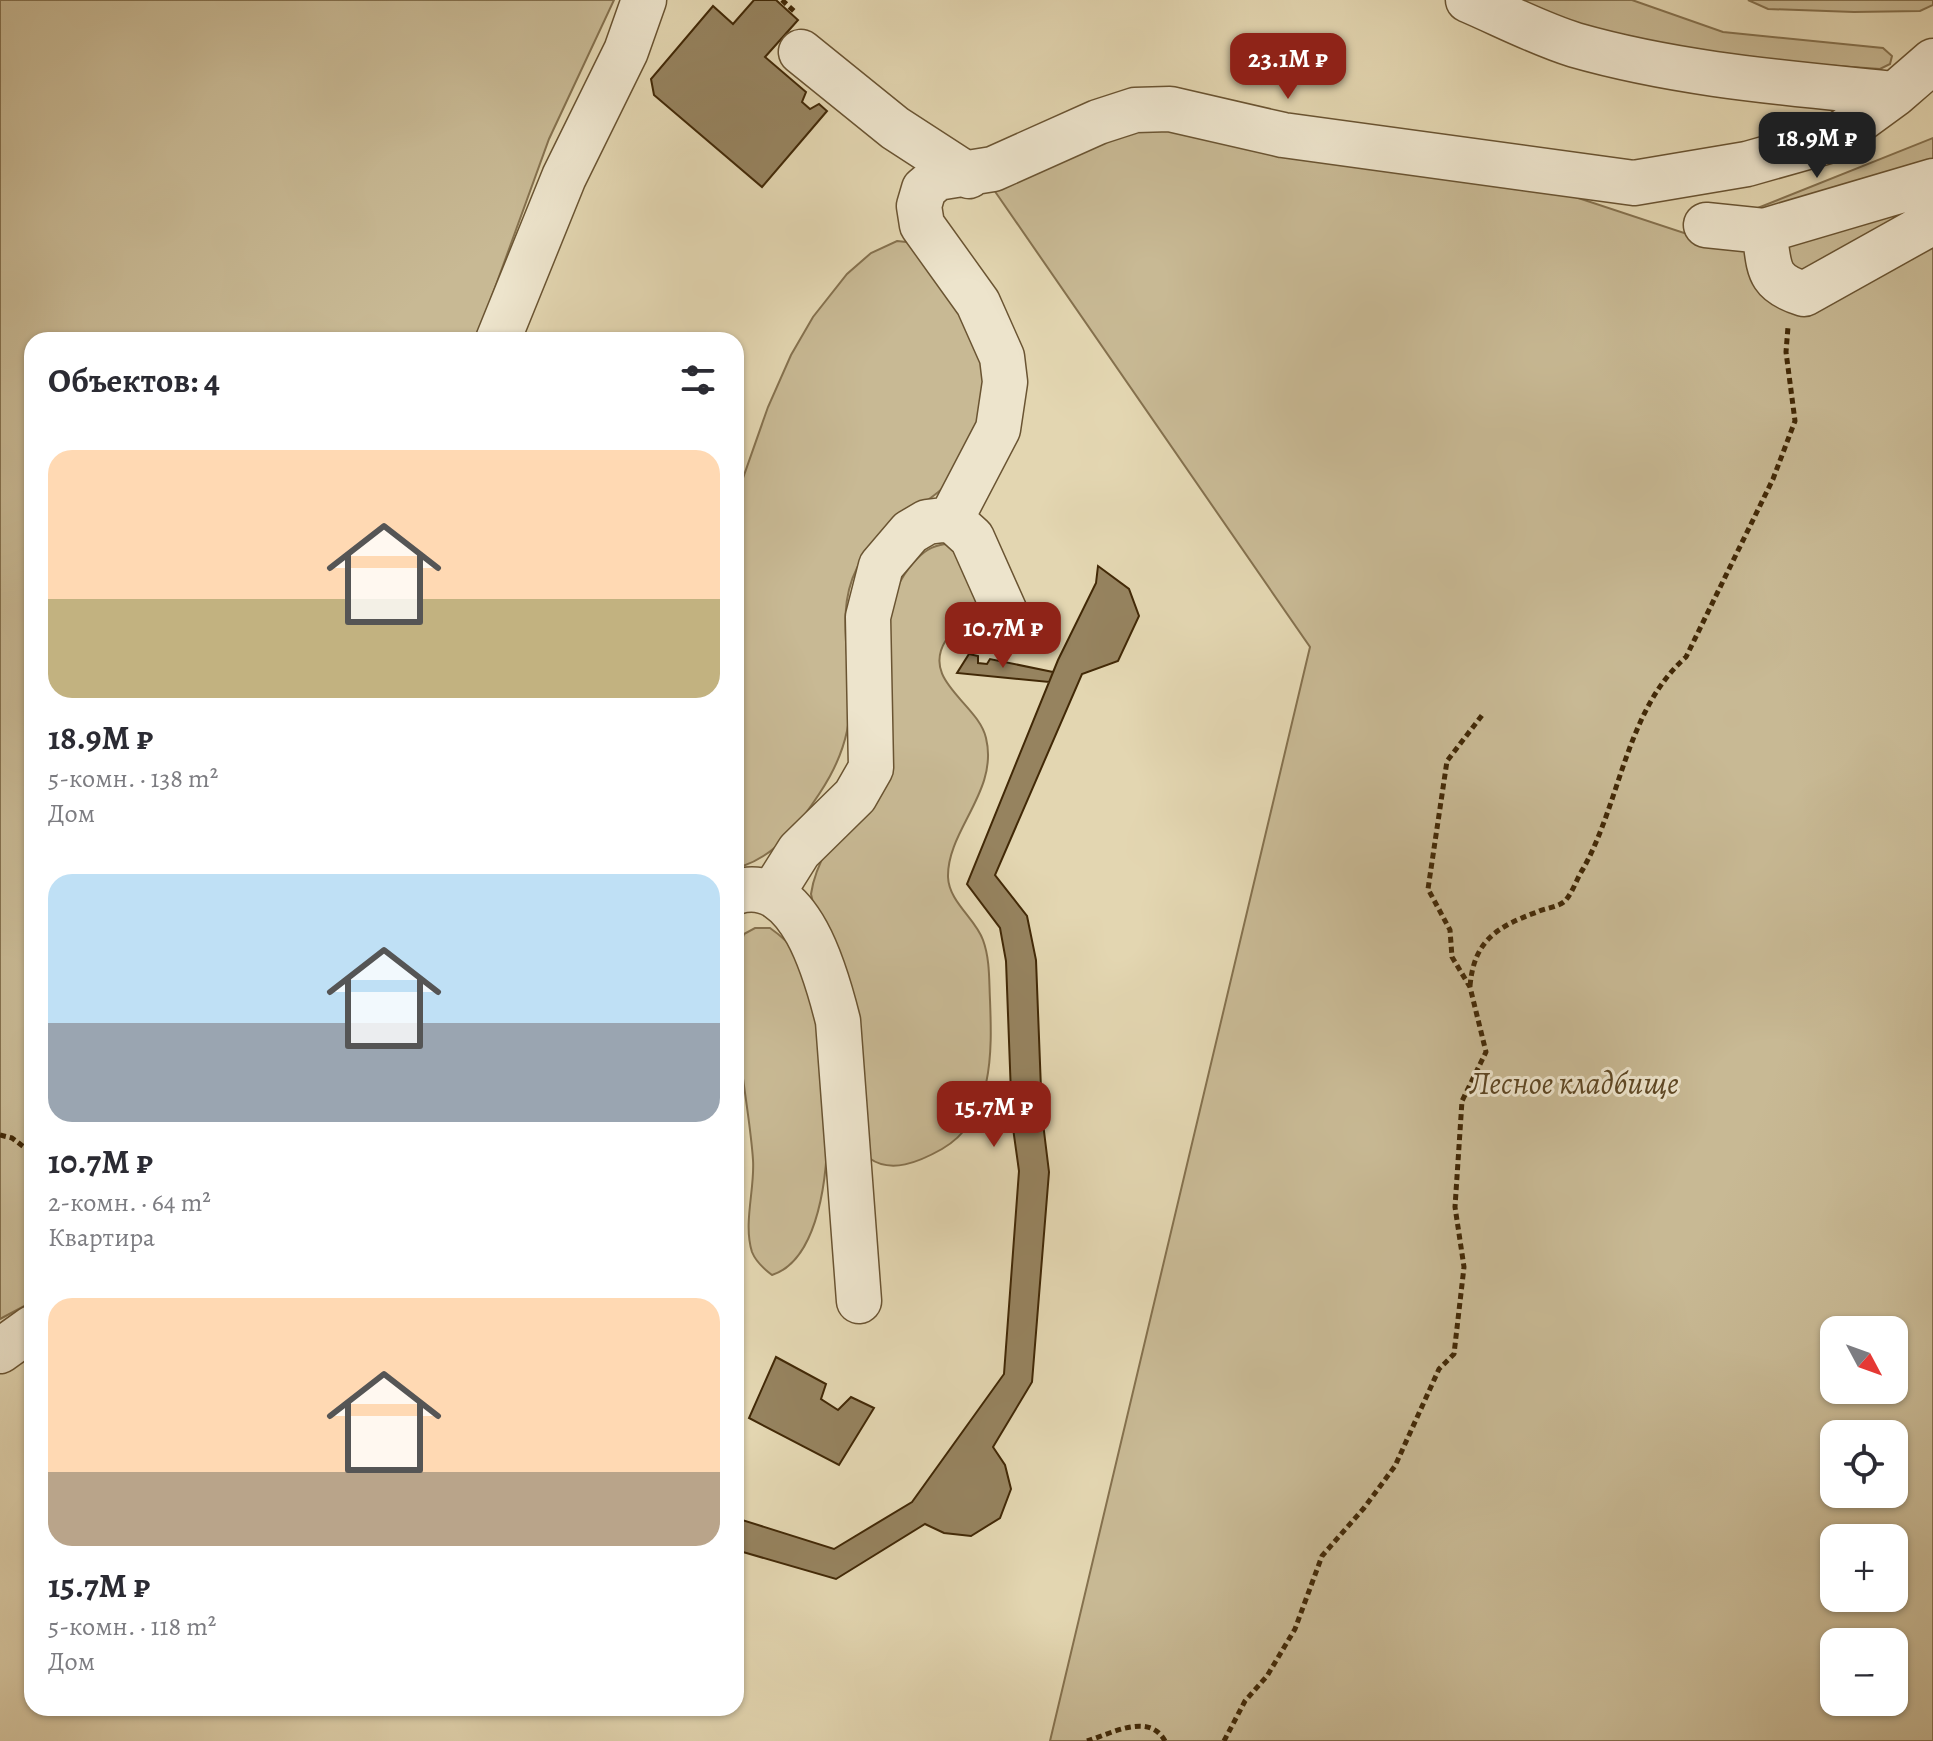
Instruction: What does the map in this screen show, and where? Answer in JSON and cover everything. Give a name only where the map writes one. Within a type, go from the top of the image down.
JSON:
[{"type":"street","points":[[501,332],[564,177],[626,51],[644,0]]},
{"type":"street","points":[[1468,0],[1572,44],[1656,65],[1895,94]]},
{"type":"street","points":[[801,52],[895,128],[969,176]]},
{"type":"street","points":[[951,519],[998,429],[1005,382],[1002,357],[978,303],[922,225],[919,206],[924,189],[937,178],[969,176],[1018,160],[1098,122],[1135,110],[1170,109],[1283,135],[1624,184],[1747,164],[1832,140],[1895,94],[1933,61]]},
{"type":"street","points":[[1706,225],[1764,231],[1933,181]]},
{"type":"street","points":[[1764,231],[1771,274],[1781,287],[1804,294],[1933,222]]},
{"type":"street","points":[[859,1301],[838,1021],[807,931],[794,912],[754,893],[855,796],[871,768],[868,617],[881,566],[910,532],[927,522],[951,519],[972,538],[1005,612]]},
{"type":"street","points":[[0,1351],[24,1334]]},
{"type":"path","points":[[1224,1741],[1245,1701],[1267,1676],[1295,1629],[1322,1556],[1395,1466],[1439,1369],[1454,1354],[1464,1267],[1455,1207],[1462,1101],[1486,1052],[1470,987],[1470,967],[1475,955],[1494,933],[1564,902],[1594,849],[1638,728],[1665,676],[1686,657],[1773,479],[1795,421],[1786,335],[1789,320],[1804,294]]},
{"type":"path","points":[[1470,987],[1452,957],[1450,930],[1428,889],[1447,761],[1483,714]]},
{"type":"path","points":[[0,1135],[12,1138],[24,1147]]},
{"type":"path","points":[[1087,1741],[1144,1724],[1156,1729],[1165,1741]]},
{"type":"green space","points":[[0,0],[614,0],[549,139],[479,332],[24,332],[24,1306],[0,1319]]},
{"type":"green space","points":[[1515,0],[1632,0],[1723,32],[1883,48],[1892,56],[1890,64],[1880,69],[1656,53]]},
{"type":"green space","points":[[1748,0],[1933,0],[1933,5],[1920,11],[1854,12],[1768,9]]},
{"type":"green space","name":"Лесное кладбище","points":[[1183,130],[1548,188],[1690,235],[1933,138],[1933,1741],[1050,1741],[1310,647],[994,190],[1126,131]]},
{"type":"green space","points":[[897,241],[916,243],[948,273],[991,387],[972,443],[958,472],[934,495],[879,537],[857,568],[846,607],[850,711],[840,755],[817,797],[784,839],[761,858],[744,866],[744,475],[768,407],[791,355],[813,317],[847,274],[871,253]]},
{"type":"green space","points":[[945,544],[956,546],[981,592],[983,605],[976,627],[964,635],[946,640],[940,655],[940,668],[945,680],[981,725],[986,738],[988,757],[985,775],[955,843],[948,877],[957,902],[979,932],[985,947],[991,1041],[986,1082],[972,1120],[959,1136],[942,1149],[896,1166],[869,1158],[811,894],[826,851],[880,775],[889,756],[892,727],[887,629],[899,583],[921,555]]},
{"type":"green space","points":[[755,928],[770,928],[797,954],[809,983],[819,1025],[825,1074],[828,1126],[824,1177],[815,1222],[798,1256],[772,1275],[756,1259],[750,1241],[753,1160],[744,1082],[744,934]]},
{"type":"building","points":[[754,0],[776,0],[798,20],[765,57],[806,92],[802,102],[810,109],[819,104],[827,111],[762,187],[654,95],[651,79],[713,6],[733,24]]},
{"type":"building","points":[[1098,566],[1129,589],[1139,616],[1118,661],[1082,674],[995,875],[1027,916],[1036,960],[1042,1115],[1049,1172],[1032,1382],[993,1447],[1005,1465],[1011,1489],[1000,1518],[971,1536],[944,1533],[925,1524],[836,1579],[744,1552],[744,1521],[834,1549],[912,1502],[1004,1374],[1019,1171],[1012,1121],[1006,961],[1000,928],[967,884],[1058,660],[1096,583]]},
{"type":"building","points":[[969,654],[978,656],[978,663],[987,664],[990,659],[1053,672],[1049,682],[957,673]]},
{"type":"building","points":[[776,1357],[826,1384],[821,1399],[838,1410],[851,1397],[874,1408],[839,1465],[749,1418]]}]
